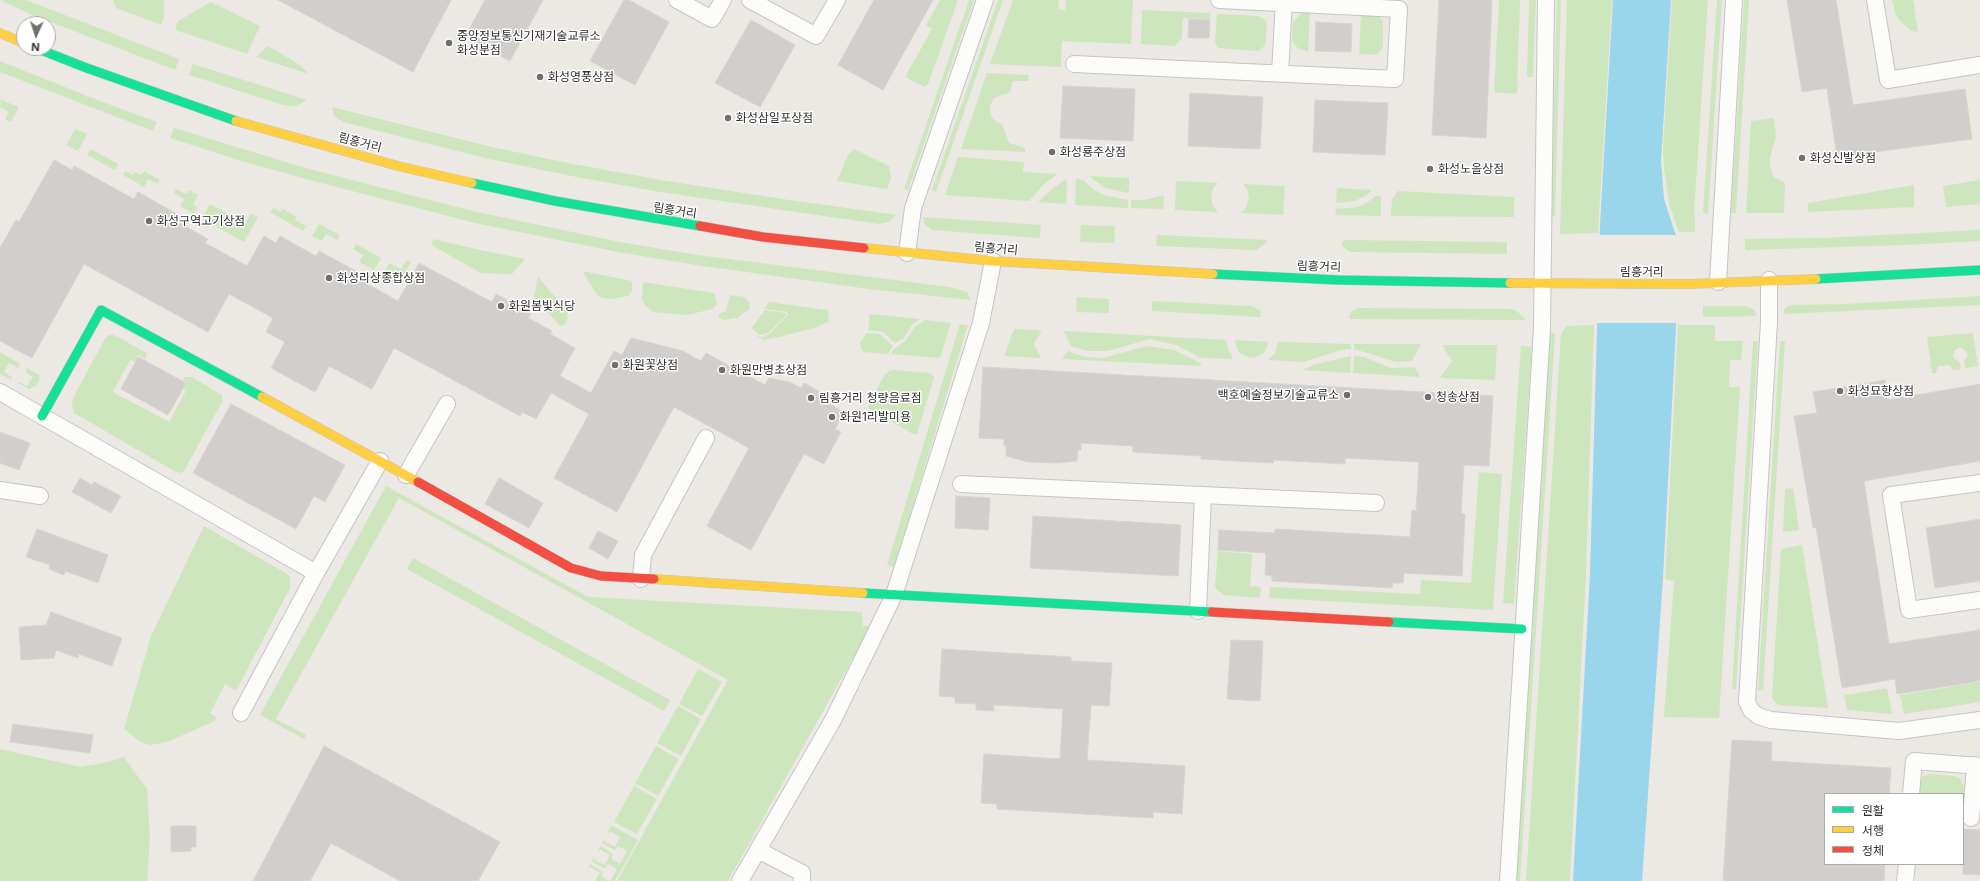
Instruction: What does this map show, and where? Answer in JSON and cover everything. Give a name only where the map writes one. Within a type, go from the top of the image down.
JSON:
[{"type":"main road","points":[[0,34],[16,40]]},
{"type":"main road","name":"림흥거리","points":[[56,56],[244,124],[413,169],[555,201],[763,237],[993,261],[1161,272],[1338,280],[1564,284],[1689,284],[1980,270]]},
{"type":"main road","points":[[42,416],[101,310],[406,475],[571,568],[601,576],[894,595],[1522,629]]},
{"type":"street","points":[[677,0],[712,19],[723,0]]},
{"type":"street","points":[[750,0],[816,36],[837,0]]},
{"type":"street","points":[[907,253],[913,208],[986,0]]},
{"type":"street","points":[[1074,64],[1395,79],[1399,9],[1284,2],[1219,0]]},
{"type":"street","points":[[1508,881],[1522,629],[1542,328],[1541,283],[1546,0]]},
{"type":"street","points":[[1718,282],[1734,0]]},
{"type":"street","points":[[1875,0],[1888,80],[1980,66]]},
{"type":"street","points":[[1280,74],[1284,2]]},
{"type":"street","points":[[740,881],[833,720],[894,595],[981,323],[993,261]]},
{"type":"street","points":[[1770,280],[1769,322],[1747,702],[1751,710],[1758,716],[1771,720],[1899,731],[1980,720]]},
{"type":"street","points":[[0,392],[316,573]]},
{"type":"street","points":[[406,475],[447,404]]},
{"type":"street","points":[[641,579],[643,555],[706,438]]},
{"type":"street","points":[[241,713],[316,573],[380,461]]},
{"type":"street","points":[[1980,482],[1891,495],[1909,610],[1980,600]]},
{"type":"street","points":[[961,484],[1376,503]]},
{"type":"street","points":[[0,490],[40,496]]},
{"type":"street","points":[[1198,611],[1203,495]]},
{"type":"street","points":[[1911,793],[1914,761],[1978,765],[1972,818]]},
{"type":"street","points":[[758,850],[802,873],[802,881]]},
{"type":"street","points":[[1905,881],[1907,865]]},
{"type":"green space","points":[[0,0],[26,0],[179,59],[175,70],[56,24],[56,16],[35,16]]},
{"type":"green space","points":[[113,0],[164,0],[164,17],[161,25],[116,8]]},
{"type":"green space","points":[[940,0],[958,0],[928,84],[924,87],[905,77],[932,29],[926,25]]},
{"type":"green space","points":[[969,0],[974,0],[908,190],[904,189]]},
{"type":"green space","points":[[998,0],[1003,0],[936,192],[932,190]]},
{"type":"green space","points":[[1013,0],[1059,0],[1058,9],[1065,10],[1066,0],[1133,0],[1131,44],[1062,41],[1061,67],[990,64]]},
{"type":"green space","points":[[1499,0],[1520,0],[1517,94],[1494,92]]},
{"type":"green space","points":[[1529,0],[1536,0],[1533,77],[1527,77]]},
{"type":"green space","points":[[1557,0],[1561,0],[1555,216],[1551,216]]},
{"type":"green space","points":[[1567,0],[1612,0],[1598,233],[1560,234]]},
{"type":"green space","points":[[1672,0],[1708,0],[1694,213],[1695,232],[1679,232],[1669,204],[1664,168],[1663,148]]},
{"type":"green space","points":[[1717,0],[1722,0],[1708,214],[1703,213]]},
{"type":"green space","points":[[1744,0],[1749,0],[1736,213],[1731,213]]},
{"type":"green space","points":[[1892,0],[1913,0],[1918,32],[1911,31],[1899,20],[1895,13]]},
{"type":"green space","points":[[211,2],[260,26],[247,54],[175,30],[178,21]]},
{"type":"green space","points":[[1142,10],[1210,13],[1210,19],[1183,18],[1182,38],[1175,46],[1141,44]]},
{"type":"green space","points":[[1301,13],[1310,13],[1308,52],[1298,48],[1292,42],[1293,23]]},
{"type":"green space","points":[[1217,14],[1258,16],[1264,19],[1267,24],[1265,45],[1259,51],[1218,48],[1215,42]]},
{"type":"green space","points":[[1361,14],[1374,15],[1383,21],[1383,45],[1381,51],[1376,55],[1359,54]]},
{"type":"green space","points":[[268,46],[300,65],[309,74],[256,57]]},
{"type":"green space","points":[[0,61],[157,122],[153,131],[0,72]]},
{"type":"green space","points":[[193,64],[307,100],[296,106],[283,105],[189,75]]},
{"type":"green space","points":[[987,73],[1029,75],[1028,81],[1013,81],[1010,92],[994,98],[990,106],[991,116],[995,121],[1002,124],[1009,143],[1025,148],[1025,152],[961,149]]},
{"type":"green space","points":[[1,100],[19,107],[11,122],[5,119],[9,112],[0,107]]},
{"type":"green space","points":[[332,107],[492,147],[568,163],[661,180],[897,215],[888,222],[879,224],[660,192],[566,175],[490,159],[343,122],[334,116]]},
{"type":"green space","points":[[1774,118],[1776,137],[1770,157],[1770,167],[1774,177],[1785,183],[1784,213],[1746,213],[1751,121]]},
{"type":"green space","points":[[174,128],[309,169],[477,212],[620,242],[697,255],[950,287],[967,292],[971,300],[869,289],[696,265],[618,252],[475,223],[238,160],[170,138]]},
{"type":"green space","points":[[75,129],[87,134],[78,151],[66,145]]},
{"type":"green space","points":[[91,149],[118,164],[115,170],[87,155]]},
{"type":"green space","points":[[854,149],[889,166],[891,178],[887,189],[837,181],[848,155]]},
{"type":"green space","points":[[958,157],[1024,162],[1023,172],[1058,174],[1044,184],[1029,201],[945,195]]},
{"type":"green space","points":[[126,171],[133,175],[135,172],[142,175],[144,171],[160,180],[158,184],[148,179],[144,187],[123,175]]},
{"type":"green space","points":[[1089,176],[1129,178],[1129,193],[1105,188]]},
{"type":"green space","points":[[1067,179],[1066,204],[1038,202],[1053,188]]},
{"type":"green space","points":[[1076,179],[1083,180],[1093,189],[1104,195],[1128,200],[1128,208],[1075,205]]},
{"type":"green space","points":[[1980,180],[1980,204],[1946,207],[1943,186]]},
{"type":"green space","points":[[1176,181],[1218,183],[1214,187],[1211,196],[1213,206],[1218,212],[1175,210]]},
{"type":"green space","points":[[1243,184],[1285,186],[1283,215],[1240,213],[1246,208],[1249,198],[1247,189]]},
{"type":"green space","points":[[1914,185],[1914,207],[1808,212],[1808,203]]},
{"type":"green space","points":[[1337,188],[1372,190],[1367,195],[1355,201],[1336,203]]},
{"type":"green space","points":[[176,189],[186,194],[189,190],[198,195],[193,205],[198,208],[194,214],[180,206],[184,199],[174,193]]},
{"type":"green space","points":[[1398,191],[1514,197],[1514,217],[1391,216],[1392,199]]},
{"type":"green space","points":[[1164,195],[1163,209],[1131,208],[1131,200],[1144,200]]},
{"type":"green space","points":[[1376,196],[1381,196],[1381,216],[1335,215],[1336,209],[1357,207],[1365,204]]},
{"type":"green space","points":[[210,204],[245,223],[251,213],[258,217],[244,242],[202,219]]},
{"type":"green space","points":[[273,208],[281,212],[282,209],[297,217],[295,220],[306,226],[303,231],[270,212]]},
{"type":"green space","points":[[923,217],[1041,225],[1040,238],[932,230],[924,224]]},
{"type":"green space","points":[[319,224],[340,235],[337,240],[326,234],[322,241],[312,236]]},
{"type":"green space","points":[[1081,225],[1115,226],[1114,243],[1080,242]]},
{"type":"green space","points":[[1980,230],[1980,241],[1745,250],[1745,239],[1823,238]]},
{"type":"green space","points":[[1157,235],[1268,240],[1264,245],[1256,250],[1156,246]]},
{"type":"green space","points":[[434,239],[525,259],[512,274],[481,273],[433,246],[431,243]]},
{"type":"green space","points":[[1346,240],[1507,242],[1507,254],[1351,252],[1341,244]]},
{"type":"green space","points":[[356,244],[381,258],[374,270],[359,262],[363,255],[353,249]]},
{"type":"green space","points":[[407,260],[411,262],[398,284],[382,275],[389,263],[401,269]]},
{"type":"green space","points":[[582,271],[632,281],[632,291],[628,296],[611,299],[602,298],[598,296]]},
{"type":"green space","points":[[538,277],[568,312],[567,320],[563,326],[559,325],[534,297]]},
{"type":"green space","points":[[643,282],[714,293],[717,304],[712,309],[688,315],[653,312],[644,304],[642,298]]},
{"type":"green space","points":[[730,295],[745,297],[749,302],[750,309],[737,318],[723,320],[718,316],[726,311]]},
{"type":"green space","points":[[1980,296],[1980,305],[1783,314],[1785,308],[1790,305],[1846,304]]},
{"type":"green space","points":[[1077,297],[1109,299],[1109,313],[1076,312]]},
{"type":"green space","points":[[1152,301],[1251,306],[1260,310],[1261,317],[1152,311]]},
{"type":"green space","points":[[769,302],[827,310],[829,315],[828,322],[818,327],[763,340],[757,336],[763,337],[769,334],[788,315],[787,312],[764,309]]},
{"type":"green space","points":[[1703,306],[1746,306],[1753,309],[1757,316],[1703,317]]},
{"type":"green space","points":[[1358,308],[1512,309],[1517,311],[1526,320],[1349,319],[1351,312]]},
{"type":"green space","points":[[765,310],[785,313],[787,315],[768,333],[760,335],[753,330],[752,327]]},
{"type":"green space","points":[[870,314],[920,319],[912,325],[904,338],[895,343],[883,332],[868,330]]},
{"type":"green space","points":[[925,320],[951,323],[940,358],[891,354],[894,349],[906,340],[915,327]]},
{"type":"green space","points":[[960,324],[968,325],[894,567],[887,565]]},
{"type":"green space","points":[[1594,325],[1586,574],[1570,881],[1526,881],[1561,334],[1566,326]]},
{"type":"green space","points":[[1678,325],[1715,325],[1715,341],[1743,341],[1741,360],[1730,360],[1729,387],[1740,387],[1719,718],[1664,717],[1674,581],[1665,579]]},
{"type":"green space","points":[[1014,329],[1042,330],[1034,344],[1041,358],[1004,356]]},
{"type":"green space","points":[[1064,331],[1226,340],[1233,359],[1201,358],[1176,345],[1149,339],[1108,351],[1088,351],[1071,346]]},
{"type":"green space","points":[[867,333],[880,334],[893,346],[888,354],[864,352],[861,349],[860,343]]},
{"type":"green space","points":[[1550,333],[1555,334],[1520,881],[1516,881]]},
{"type":"green space","points":[[1973,333],[1978,366],[1966,368],[1964,362],[1968,354],[1962,348],[1957,348],[1953,357],[1960,363],[1961,369],[1953,370],[1949,365],[1938,366],[1936,373],[1932,373],[1927,337]]},
{"type":"green space","points":[[112,334],[147,353],[145,359],[138,355],[135,362],[130,360],[113,392],[169,422],[186,391],[183,389],[187,382],[183,380],[185,377],[192,377],[222,395],[222,402],[184,471],[180,473],[174,471],[74,413],[72,406],[73,398],[106,337]]},
{"type":"green space","points":[[1235,340],[1269,342],[1264,353],[1254,358],[1241,354],[1237,349]]},
{"type":"green space","points":[[1753,341],[1758,341],[1736,689],[1732,689]]},
{"type":"green space","points":[[1780,341],[1785,341],[1763,690],[1758,690]]},
{"type":"green space","points":[[1278,342],[1351,344],[1351,349],[1341,350],[1303,362],[1268,360],[1275,353]]},
{"type":"green space","points":[[1354,344],[1421,344],[1412,361],[1396,362],[1354,349]]},
{"type":"green space","points":[[1442,345],[1497,345],[1495,380],[1440,378],[1452,361]]},
{"type":"green space","points":[[1146,346],[1174,350],[1198,362],[1201,366],[1062,359],[1068,351],[1085,357],[1104,358]]},
{"type":"green space","points":[[1521,346],[1532,347],[1514,604],[1503,603]]},
{"type":"green space","points":[[0,352],[20,364],[18,368],[9,363],[4,372],[12,377],[11,380],[0,374]]},
{"type":"green space","points":[[1351,356],[1350,373],[1303,370],[1313,365]]},
{"type":"green space","points":[[1354,356],[1364,357],[1391,368],[1415,367],[1420,377],[1353,373]]},
{"type":"green space","points":[[27,368],[39,375],[40,379],[37,385],[29,389],[18,383],[19,382],[27,386],[33,377],[25,372]]},
{"type":"green space","points":[[895,370],[930,373],[934,377],[917,434],[913,434],[869,409],[869,404],[885,374],[889,371]]},
{"type":"green space","points":[[1479,472],[1502,474],[1493,610],[1269,598],[1270,587],[1420,594],[1421,580],[1471,583]]},
{"type":"green space","points":[[386,486],[588,597],[862,612],[863,626],[871,626],[728,881],[617,881],[728,680],[399,498],[276,719],[306,735],[304,739],[260,715]]},
{"type":"green space","points":[[1793,488],[1799,530],[1783,532],[1785,489]]},
{"type":"green space","points":[[204,526],[287,574],[290,578],[290,588],[236,691],[225,684],[210,713],[217,717],[215,721],[167,742],[150,745],[141,742],[124,729],[151,636]]},
{"type":"green space","points":[[1802,545],[1828,708],[1778,705],[1772,698],[1781,549]]},
{"type":"green space","points":[[1218,551],[1252,554],[1250,586],[1261,587],[1260,598],[1224,595],[1217,590],[1215,586]]},
{"type":"green space","points":[[413,558],[670,700],[664,711],[407,569]]},
{"type":"green space","points":[[698,669],[722,682],[702,716],[679,704]]},
{"type":"green space","points":[[1980,682],[1980,702],[1904,714],[1900,695]]},
{"type":"green space","points":[[1887,688],[1892,714],[1847,710],[1844,695]]},
{"type":"green space","points":[[678,706],[701,719],[681,756],[657,743]]},
{"type":"green space","points":[[656,746],[679,759],[658,796],[635,783]]},
{"type":"green space","points":[[0,749],[80,767],[104,763],[124,757],[147,789],[150,839],[147,881],[0,881]]},
{"type":"green space","points":[[1930,774],[1955,776],[1961,779],[1964,787],[1963,793],[1919,793],[1919,784],[1923,776]]},
{"type":"green space","points":[[634,786],[657,799],[637,834],[614,822]]},
{"type":"green space","points":[[611,825],[638,840],[615,881],[610,881],[617,869],[608,864],[605,869],[592,861],[595,855],[594,860],[605,865],[610,855],[600,849],[597,852],[600,846],[613,854],[611,858],[620,864],[627,851],[618,846],[615,850],[602,843],[605,837],[604,841],[615,847],[620,837],[610,831],[607,834]]},
{"type":"green space","points":[[590,864],[603,872],[601,876],[609,881],[595,881],[600,873],[590,867],[587,870]]},
{"type":"water","points":[[1613,0],[1671,0],[1661,161],[1664,199],[1677,239],[1676,328],[1663,578],[1642,881],[1573,881],[1590,574],[1600,225]]},
{"type":"pier","points":[[1597,235],[1678,235],[1679,323],[1594,323]]},
{"type":"building","points":[[278,0],[451,0],[413,72]]},
{"type":"building","points":[[485,0],[543,0],[510,61],[465,37]]},
{"type":"building","points":[[624,0],[629,0],[669,22],[635,85],[590,61]]},
{"type":"building","points":[[874,0],[933,0],[883,90],[838,65]]},
{"type":"building","points":[[1439,0],[1492,0],[1486,138],[1432,135]]},
{"type":"building","points":[[1787,0],[1836,0],[1853,105],[1965,89],[1972,139],[1837,157],[1827,88],[1802,92]]},
{"type":"building","points":[[1189,19],[1210,20],[1209,38],[1188,38]]},
{"type":"building","points":[[751,20],[795,45],[760,107],[715,83]]},
{"type":"building","points":[[1316,22],[1352,24],[1351,52],[1315,51]]},
{"type":"building","points":[[1063,86],[1135,89],[1133,141],[1060,138]]},
{"type":"building","points":[[1190,93],[1263,97],[1260,149],[1188,146]]},
{"type":"building","points":[[1315,100],[1388,103],[1385,155],[1313,152]]},
{"type":"building","points":[[54,160],[72,170],[74,166],[134,199],[138,192],[177,214],[174,220],[208,239],[205,243],[247,266],[264,236],[276,243],[280,236],[316,256],[319,251],[356,271],[353,276],[398,301],[419,263],[492,302],[496,294],[531,314],[528,318],[552,331],[550,334],[575,348],[560,376],[591,393],[614,351],[622,355],[631,338],[683,351],[701,361],[706,353],[765,385],[769,378],[789,382],[801,388],[804,383],[829,397],[826,402],[844,412],[835,429],[841,432],[824,464],[804,454],[751,550],[707,526],[749,448],[674,407],[617,512],[554,478],[589,414],[551,393],[536,419],[522,412],[520,416],[394,348],[372,389],[329,366],[315,392],[271,368],[285,342],[266,332],[273,318],[229,294],[208,332],[84,264],[32,358],[0,341],[0,248],[16,220],[19,222]]},
{"type":"building","points":[[138,357],[186,383],[168,415],[121,389]]},
{"type":"building","points":[[983,367],[1493,396],[1489,466],[1464,465],[1461,513],[1465,514],[1462,576],[1404,573],[1403,583],[1393,583],[1392,588],[1272,581],[1272,576],[1265,575],[1266,553],[1218,550],[1219,530],[1274,533],[1275,529],[1410,537],[1412,510],[1416,511],[1419,462],[1345,458],[1345,464],[1274,460],[1273,463],[1201,459],[1201,456],[1133,452],[1133,446],[1081,443],[1081,450],[1078,450],[1077,461],[1055,463],[1028,462],[1006,456],[1004,439],[979,438]]},
{"type":"building","points":[[1885,380],[1888,400],[1980,384],[1980,461],[1864,481],[1889,644],[1980,630],[1980,681],[1897,694],[1895,679],[1842,688],[1816,527],[1813,528],[1794,416],[1817,413],[1813,392]]},
{"type":"building","points":[[231,404],[345,465],[325,502],[314,496],[296,529],[193,473]]},
{"type":"building","points":[[0,432],[30,443],[19,470],[0,463]]},
{"type":"building","points":[[80,478],[92,485],[94,482],[121,496],[111,513],[72,492]]},
{"type":"building","points":[[499,478],[543,503],[529,528],[485,504]]},
{"type":"building","points":[[956,496],[990,498],[988,530],[955,528]]},
{"type":"building","points":[[1033,516],[1181,525],[1178,576],[1030,568]]},
{"type":"building","points":[[1980,519],[1980,581],[1935,588],[1926,528]]},
{"type":"building","points":[[37,529],[108,555],[98,583],[65,571],[64,575],[49,569],[50,565],[26,557]]},
{"type":"building","points":[[598,531],[618,541],[608,559],[589,548]]},
{"type":"building","points":[[51,612],[122,638],[112,666],[79,654],[78,658],[56,650],[54,658],[21,660],[19,627],[46,625]]},
{"type":"building","points":[[1231,640],[1263,641],[1260,701],[1227,699]]},
{"type":"building","points":[[942,649],[1071,657],[1071,661],[1112,663],[1109,706],[1091,705],[1087,760],[1185,766],[1182,814],[1153,812],[1153,818],[997,809],[997,804],[981,803],[984,754],[1060,759],[1063,709],[994,705],[994,711],[976,710],[976,704],[955,703],[955,697],[939,696]]},
{"type":"building","points":[[13,724],[93,735],[90,753],[10,742]]},
{"type":"building","points":[[1732,740],[1772,742],[1771,761],[1891,768],[1889,793],[1824,793],[1824,865],[1885,865],[1884,881],[1723,881]]},
{"type":"building","points":[[324,746],[500,842],[478,881],[400,881],[331,843],[310,881],[253,881]]},
{"type":"building","points":[[171,826],[196,826],[196,847],[191,847],[191,851],[171,852]]},
{"type":"building","points":[[1964,829],[1980,830],[1980,875],[1963,874]]},
{"type":"traffic: fast","points":[[56,56],[236,121]]},
{"type":"traffic: fast","points":[[472,183],[555,201],[700,226]]},
{"type":"traffic: fast","points":[[1816,279],[1980,270]]},
{"type":"traffic: fast","points":[[1213,274],[1338,280],[1510,283]]},
{"type":"traffic: fast","points":[[42,416],[101,310],[262,397]]},
{"type":"traffic: fast","points":[[863,593],[1212,612]]},
{"type":"traffic: fast","points":[[1389,622],[1522,629]]},
{"type":"traffic: slow","points":[[0,33],[16,40]]},
{"type":"traffic: slow","points":[[236,121],[398,166],[472,183]]},
{"type":"traffic: slow","points":[[864,248],[993,261],[1213,274]]},
{"type":"traffic: slow","points":[[1510,283],[1689,284],[1816,279]]},
{"type":"traffic: slow","points":[[262,397],[418,482]]},
{"type":"traffic: slow","points":[[654,579],[863,593]]},
{"type":"traffic: jam","points":[[700,226],[763,237],[864,248]]},
{"type":"traffic: jam","points":[[418,482],[571,568],[601,576],[654,579]]},
{"type":"traffic: jam","points":[[1212,612],[1389,622]]},
{"type":"place","name":"중앙정보통신기재기술교류소 화성분점","points":[[449,43]]},
{"type":"place","name":"화성영풍상점","points":[[540,77]]},
{"type":"place","name":"화성삼일포상점","points":[[728,118]]},
{"type":"place","name":"화성룡주상점","points":[[1052,152]]},
{"type":"place","name":"화성신발상점","points":[[1802,158]]},
{"type":"place","name":"화성노을상점","points":[[1430,169]]},
{"type":"place","name":"화성구역고기상점","points":[[149,221]]},
{"type":"place","name":"화성리상종합상점","points":[[329,278]]},
{"type":"place","name":"화원봄빛식당","points":[[501,306]]},
{"type":"place","name":"화원꽃상점","points":[[615,365]]},
{"type":"place","name":"화원만병초상점","points":[[722,370]]},
{"type":"place","name":"화성묘향상점","points":[[1840,391]]},
{"type":"place","name":"백호예술정보기술교류소","points":[[1347,395]]},
{"type":"place","name":"청송상점","points":[[1428,397]]},
{"type":"place","name":"림흥거리 청량음료점","points":[[811,398]]},
{"type":"place","name":"화원1리발미용","points":[[832,417]]}]
